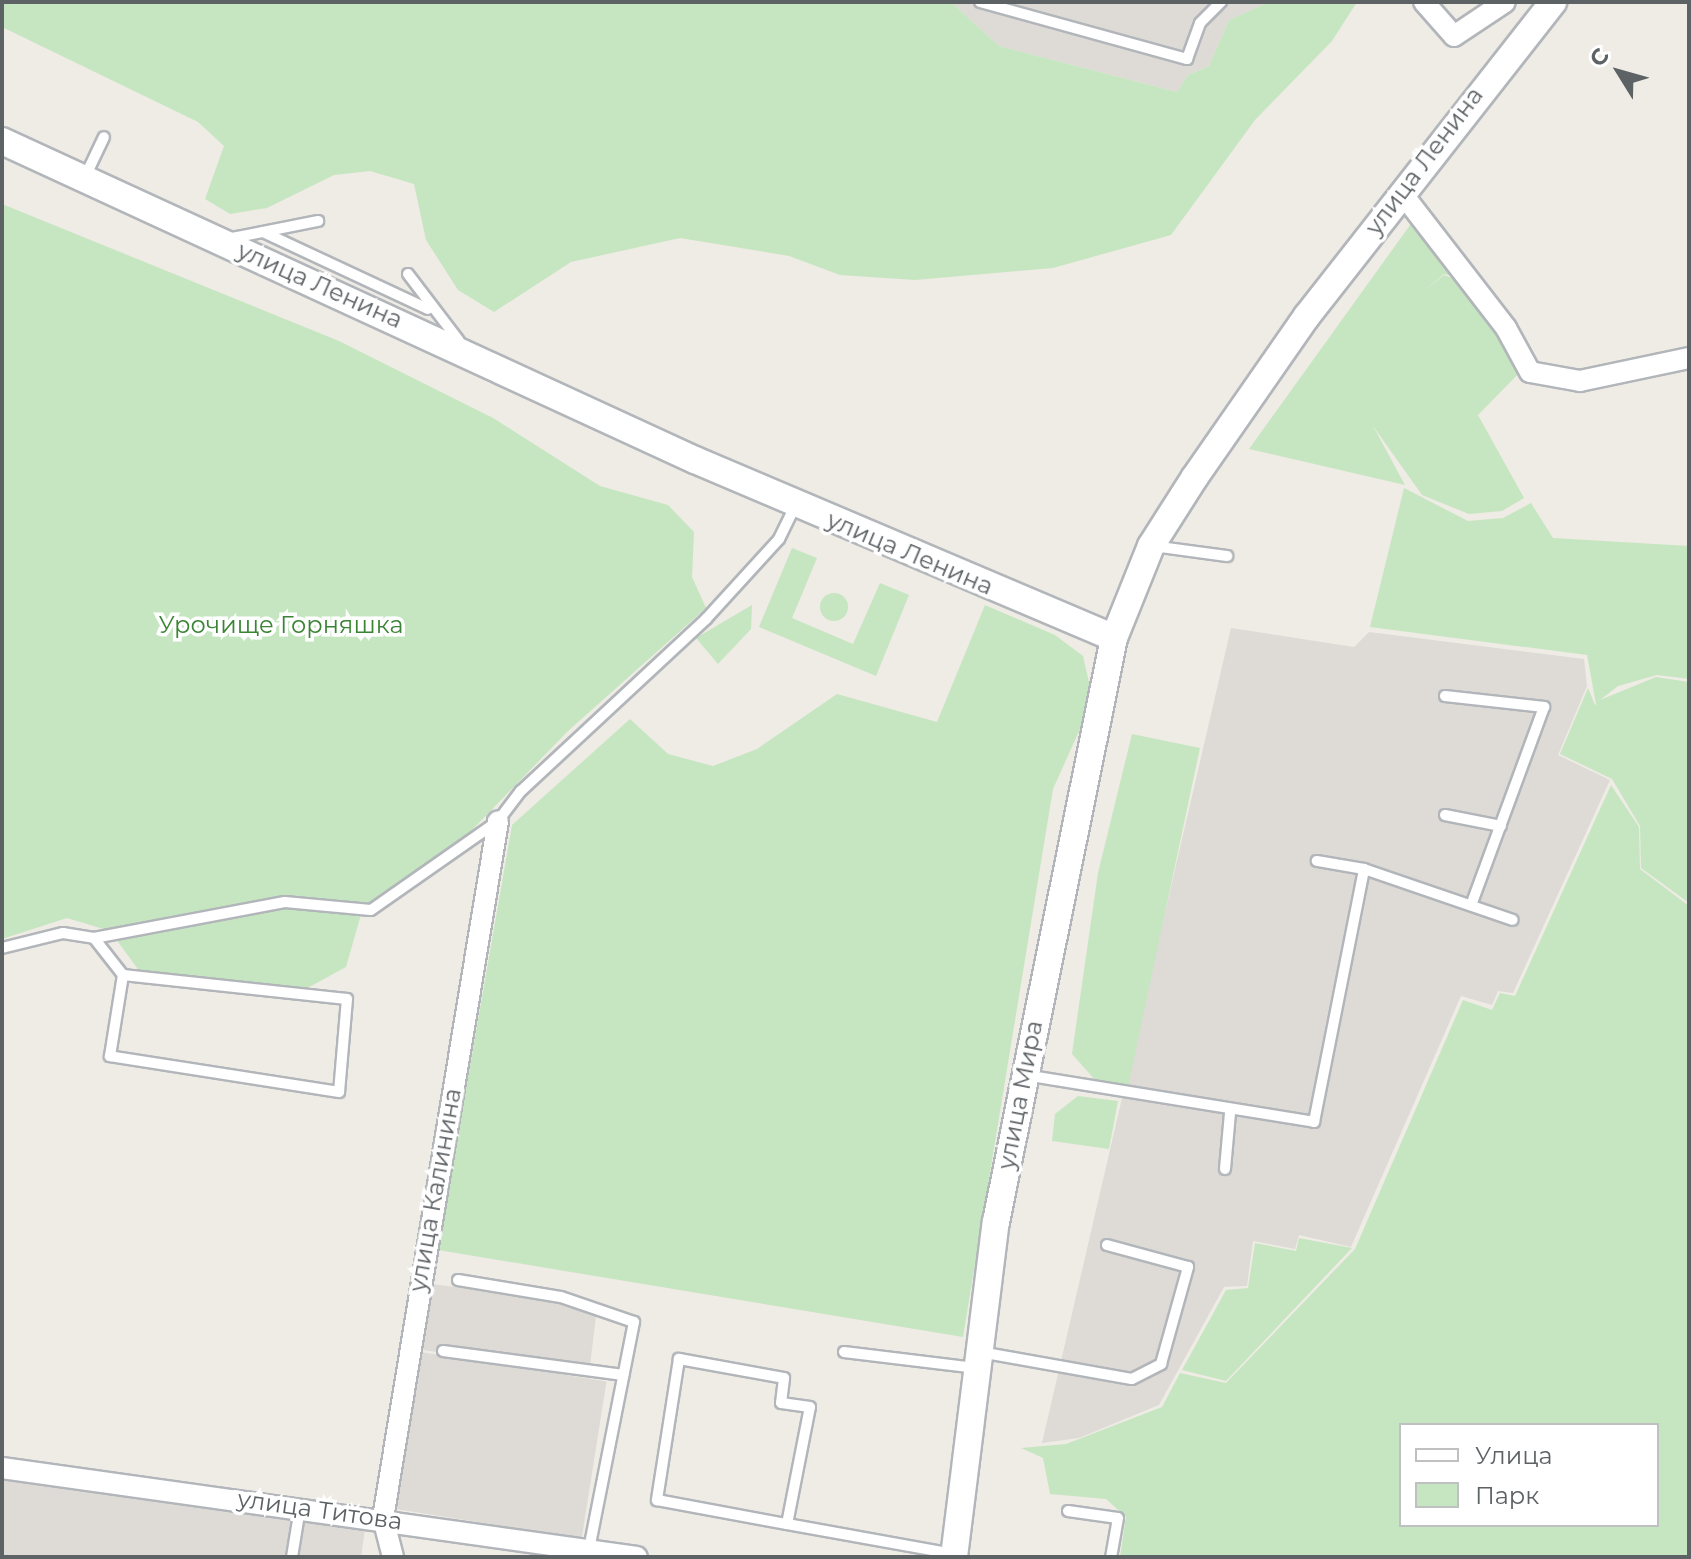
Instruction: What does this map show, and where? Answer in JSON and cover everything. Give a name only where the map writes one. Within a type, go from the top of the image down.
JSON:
[{"type":"main road","name":"улица Ленина","points":[[2,141],[796,504],[1114,638],[1151,546],[1401,192],[1553,2]]},
{"type":"main road","name":"улица Мира","points":[[954,1555],[978,1360],[1023,1075],[1114,638]]},
{"type":"street","points":[[1424,2],[1454,36],[1505,2]]},
{"type":"street","points":[[1401,192],[1506,328],[1530,372],[1580,381],[1689,358]]},
{"type":"street","name":"улица Калинина","points":[[393,1557],[383,1518],[498,821]]},
{"type":"street","name":"улица Титова","points":[[2,1468],[383,1518],[637,1557]]},
{"type":"lane","points":[[980,2],[1187,59],[1200,23],[1221,2]]},
{"type":"lane","points":[[84,179],[104,137]]},
{"type":"lane","points":[[221,240],[318,221]]},
{"type":"lane","points":[[263,232],[428,309]]},
{"type":"lane","points":[[408,274],[428,309],[471,353]]},
{"type":"lane","points":[[2,948],[63,933],[94,938],[285,902],[371,910],[498,821],[521,791],[706,619],[779,539],[796,504]]},
{"type":"lane","points":[[1151,546],[1227,556]]},
{"type":"lane","points":[[1445,696],[1544,707],[1472,903]]},
{"type":"lane","points":[[1445,815],[1501,826]]},
{"type":"lane","points":[[1317,861],[1364,869],[1472,903],[1513,920]]},
{"type":"lane","points":[[1023,1075],[1230,1113],[1314,1122],[1364,869]]},
{"type":"lane","points":[[94,938],[123,975],[347,999],[339,1092],[110,1056],[123,975]]},
{"type":"lane","points":[[1225,1169],[1230,1113]]},
{"type":"lane","points":[[844,1352],[978,1360],[1132,1379],[1161,1364],[1188,1267],[1107,1245]]},
{"type":"lane","points":[[458,1280],[561,1297],[634,1322],[589,1550]]},
{"type":"lane","points":[[443,1351],[623,1375]]},
{"type":"lane","points":[[787,1524],[810,1407],[781,1403],[784,1378],[679,1359],[657,1500],[954,1555]]},
{"type":"lane","points":[[292,1557],[300,1507]]},
{"type":"lane","points":[[1068,1511],[1118,1518],[1111,1557]]},
{"type":"shaded area","points":[[951,2],[1269,2],[1229,20],[1209,66],[1188,75],[1177,92],[999,46]]},
{"type":"shaded area","points":[[1231,628],[1354,647],[1369,632],[1584,659],[1587,686],[1558,755],[1610,780],[1513,993],[1498,991],[1492,1005],[1461,996],[1351,1247],[1299,1235],[1295,1249],[1253,1241],[1247,1286],[1224,1287],[1159,1405],[1079,1438],[1042,1443]]},
{"type":"shaded area","points":[[433,1284],[569,1303],[596,1316],[589,1374],[423,1350]]},
{"type":"shaded area","points":[[408,1350],[607,1381],[582,1538],[383,1507]]},
{"type":"shaded area","points":[[2,1480],[365,1529],[361,1557],[2,1557]]},
{"type":"green space","points":[[2,2],[951,2],[999,46],[1177,92],[1188,75],[1209,66],[1229,20],[1269,2],[1357,2],[1332,41],[1255,120],[1171,235],[1053,268],[915,280],[840,275],[789,256],[680,238],[571,262],[494,312],[458,290],[426,240],[414,184],[370,171],[334,175],[267,208],[230,214],[205,199],[224,146],[198,122],[2,27]]},
{"type":"green space","name":"Урочище Горняшка","points":[[2,204],[339,341],[493,418],[600,486],[668,505],[694,532],[692,577],[706,608],[568,731],[470,832],[362,911],[346,967],[302,991],[140,972],[110,931],[67,918],[2,939]]},
{"type":"green space","points":[[1413,221],[1458,277],[1444,274],[1425,290],[1444,275],[1461,281],[1527,365],[1478,415],[1524,498],[1502,511],[1469,514],[1422,495],[1373,426],[1405,485],[1249,449]]},
{"type":"green space","points":[[1404,488],[1468,521],[1503,518],[1531,503],[1553,538],[1689,546],[1689,679],[1657,675],[1618,686],[1600,700],[1656,677],[1689,682],[1689,903],[1641,868],[1640,826],[1612,779],[1560,754],[1588,688],[1596,704],[1587,655],[1370,627]]},
{"type":"green space","points":[[792,548],[817,558],[792,618],[853,644],[880,583],[909,595],[876,676],[759,627]]},
{"type":"green space","points":[[834,593],[844,597],[848,607],[844,617],[834,621],[824,617],[820,607],[824,597]]},
{"type":"green space","points":[[752,605],[751,629],[718,664],[696,638]]},
{"type":"green space","points":[[985,605],[1055,635],[1083,656],[1093,700],[1053,789],[963,1337],[438,1250],[512,825],[630,719],[668,754],[713,766],[757,749],[837,694],[937,722]]},
{"type":"green space","points":[[1132,734],[1200,748],[1128,1087],[1096,1081],[1072,1054],[1098,873]]},
{"type":"green space","points":[[1611,785],[1639,827],[1640,869],[1689,906],[1689,1557],[1120,1557],[1126,1517],[1106,1499],[1050,1494],[1043,1458],[1021,1448],[1066,1444],[1162,1407],[1180,1373],[1226,1383],[1355,1249],[1463,1000],[1492,1010],[1500,993],[1515,996]]},
{"type":"green space","points":[[1078,1096],[1118,1101],[1109,1149],[1052,1141],[1055,1114]]},
{"type":"green space","points":[[1299,1238],[1352,1248],[1226,1381],[1182,1370],[1226,1290],[1248,1288],[1255,1243],[1296,1251]]}]
